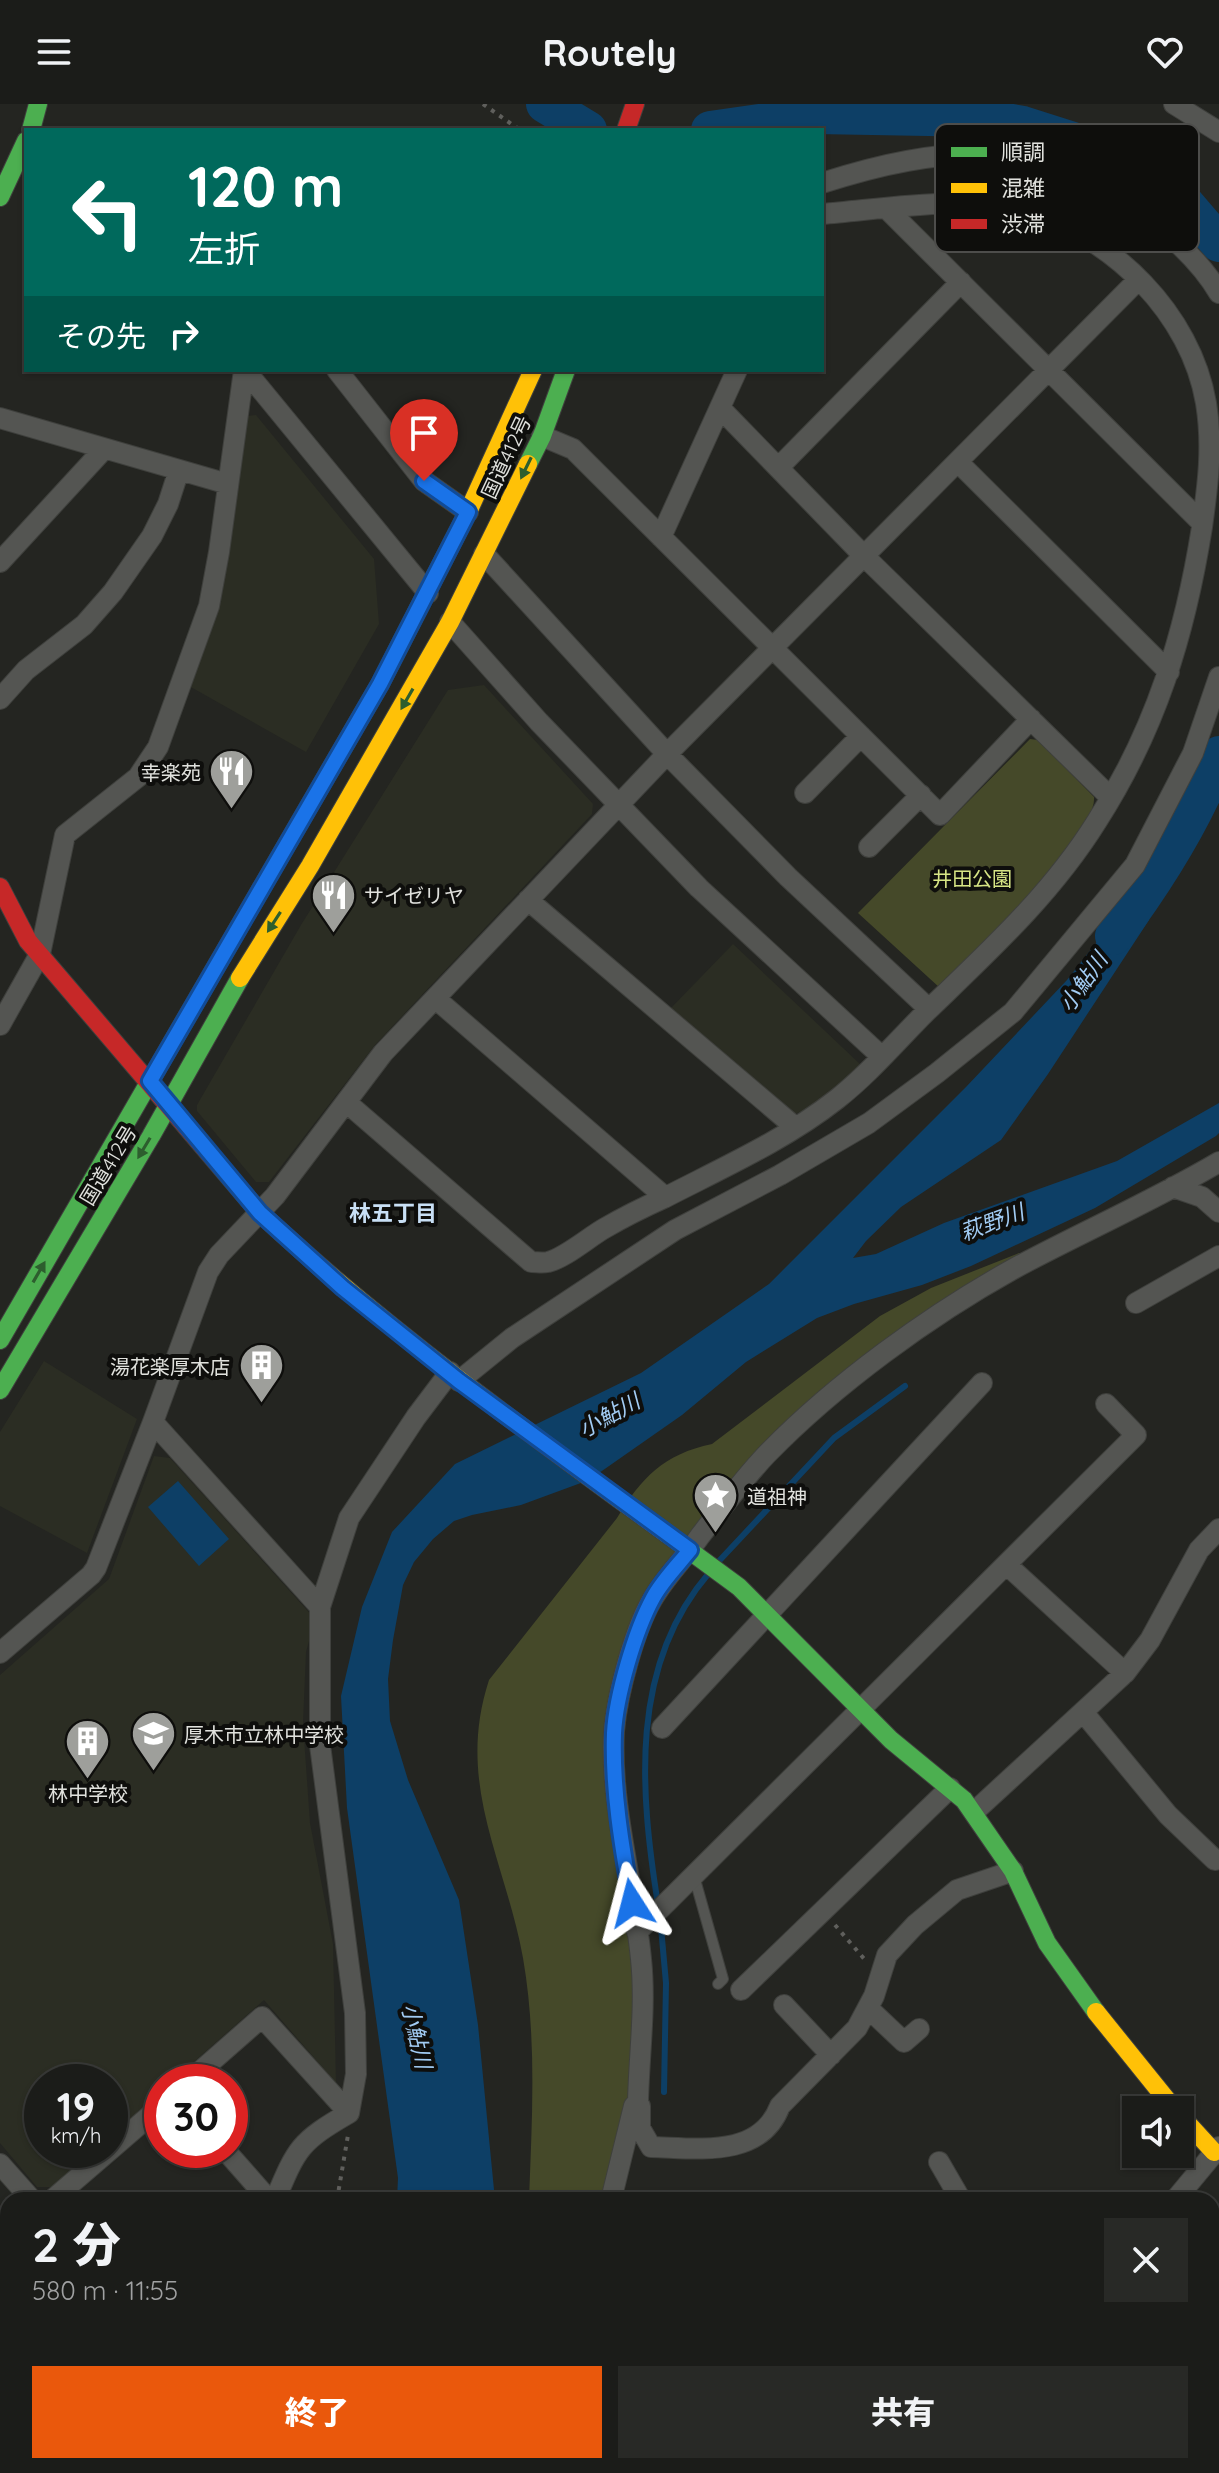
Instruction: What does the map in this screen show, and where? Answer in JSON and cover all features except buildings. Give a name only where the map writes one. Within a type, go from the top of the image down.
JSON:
[{"type":"main road","points":[[627,128],[635,104]]},
{"type":"main road","points":[[0,197],[24,148]]},
{"type":"main road","name":"国道412号","points":[[0,1340],[380,684],[468,512],[532,372]]},
{"type":"main road","name":"国道412号","points":[[0,1390],[270,927],[318,854],[450,622],[542,436],[565,372]]},
{"type":"main road","points":[[0,887],[28,941],[260,1213],[343,1288],[454,1377],[706,1562],[767,1615],[891,1740],[950,1788],[974,1812],[1013,1871],[1047,1943],[1114,2037],[1163,2096]]},
{"type":"main road","points":[[1194,2128],[1216,2149]]},
{"type":"street","points":[[1174,104],[1219,132]]},
{"type":"street","points":[[824,182],[863,170],[935,157]]},
{"type":"street","points":[[824,214],[935,206]]},
{"type":"street","points":[[887,209],[1202,523]]},
{"type":"street","points":[[346,1102],[531,1262],[551,1261],[605,1228],[726,1167],[838,1099],[1033,907],[1098,820],[1138,748],[1169,672],[1187,612],[1209,490],[1210,444],[1205,399],[1190,350],[1166,310],[1108,252]]},
{"type":"street","points":[[1186,252],[1211,279],[1219,293]]},
{"type":"street","points":[[0,1653],[91,1575],[153,1422],[208,1272],[219,1255],[260,1213],[383,1053],[667,754],[1138,280]]},
{"type":"street","points":[[779,467],[961,282]]},
{"type":"street","points":[[0,1025],[40,954],[65,835],[138,777],[158,747],[209,606],[245,372]]},
{"type":"street","points":[[247,372],[428,593]]},
{"type":"street","points":[[339,372],[424,481],[468,512]]},
{"type":"street","points":[[661,537],[736,372]]},
{"type":"street","points":[[721,409],[863,555],[1110,797]]},
{"type":"street","points":[[0,418],[228,484]]},
{"type":"street","points":[[542,436],[573,449],[940,815],[1031,719]]},
{"type":"street","points":[[0,562],[104,449]]},
{"type":"street","points":[[958,462],[1169,672]]},
{"type":"street","points":[[0,699],[26,670],[84,625],[113,592],[152,536],[168,504],[179,470]]},
{"type":"street","points":[[484,554],[667,754],[788,877],[929,1009]]},
{"type":"street","points":[[450,622],[539,722],[699,888],[881,1056]]},
{"type":"street","points":[[349,2113],[356,2074],[355,2013],[320,1745],[320,1607],[349,1518],[416,1417],[454,1377],[675,1230],[780,1175],[869,1123],[1013,1012],[1135,865],[1193,753],[1219,677]]},
{"type":"street","points":[[805,793],[861,736]]},
{"type":"street","points":[[869,847],[921,795]]},
{"type":"street","points":[[528,900],[795,1127]]},
{"type":"street","points":[[436,999],[666,1196],[675,1230]]},
{"type":"street","points":[[1013,1871],[957,1890],[915,1925],[887,1955],[868,2008],[857,2028],[780,2106],[775,2119],[743,2145],[717,2149],[651,2147],[640,2128],[642,1961],[627,1874],[614,1765],[614,1729],[627,1665],[654,1596],[706,1562],[727,1501],[766,1455],[815,1408],[864,1369],[934,1318],[1013,1270],[1219,1162]]},
{"type":"street","points":[[1173,1187],[1202,1197],[1219,1212]]},
{"type":"street","points":[[1136,1303],[1219,1256]]},
{"type":"street","points":[[662,1728],[982,1383]]},
{"type":"street","points":[[637,1932],[1136,1435],[1106,1404]]},
{"type":"street","points":[[153,1422],[320,1607]]},
{"type":"street","points":[[974,1812],[1125,1673],[1150,1640],[1199,1550],[1219,1529]]},
{"type":"street","points":[[1007,1565],[1125,1673]]},
{"type":"street","points":[[1083,1712],[1146,1778],[1168,1815],[1215,1860]]},
{"type":"street","points":[[741,1990],[950,1788]]},
{"type":"street","points":[[784,2005],[831,2055]]},
{"type":"street","points":[[868,2008],[904,2042],[919,2029]]},
{"type":"street","points":[[208,2064],[262,2017],[349,2113]]},
{"type":"street","points":[[613,2192],[634,2106],[638,2102]]},
{"type":"street","points":[[276,2192],[294,2153],[315,2132],[349,2113]]},
{"type":"street","points":[[128,2134],[144,2121]]},
{"type":"street","points":[[1181,2192],[1216,2149]]},
{"type":"street","points":[[939,2162],[956,2192]]},
{"type":"street","points":[[0,2164],[25,2192]]},
{"type":"street","points":[[61,2192],[89,2168]]},
{"type":"street","points":[[242,2168],[264,2192]]},
{"type":"lane","points":[[694,1875],[723,1979],[718,1984]]},
{"type":"path","points":[[483,104],[517,128]]},
{"type":"path","points":[[822,1911],[880,1977]]},
{"type":"path","points":[[338,2192],[347,2141]]},
{"type":"shaded area","points":[[256,415],[374,559],[379,624],[306,752],[189,686],[247,416]]},
{"type":"shaded area","points":[[484,685],[593,804],[592,814],[375,1045],[269,1182],[256,1182],[197,1111],[197,1105],[301,925],[448,690]]},
{"type":"shaded area","points":[[733,944],[861,1065],[836,1089],[801,1112],[793,1114],[671,1008]]},
{"type":"shaded area","points":[[44,1361],[137,1419],[87,1553],[0,1506],[0,1432]]},
{"type":"shaded area","name":"厚木市立林中学校","points":[[154,1456],[170,1458],[315,1619],[306,1652],[303,1723],[310,1823],[333,1944],[336,2083],[264,2000],[191,2064],[144,2064],[144,2106],[128,2121],[128,2064],[24,2064],[24,2168],[75,2168],[53,2187],[37,2187],[0,2143],[0,1675],[109,1579]]},
{"type":"green space","name":"井田公園","points":[[1030,739],[1038,740],[1094,797],[1090,815],[1076,839],[1030,896],[940,988],[858,913]]},
{"type":"green space","points":[[1019,1253],[1024,1255],[875,1352],[645,1599],[610,1719],[637,1967],[632,2096],[607,2192],[529,2192],[532,2079],[527,1988],[515,1922],[486,1821],[477,1753],[480,1718],[489,1680],[635,1491],[656,1470],[680,1454],[712,1444],[880,1316],[931,1288]]},
{"type":"water","name":"萩野川","points":[[1144,896],[1149,920],[1001,1140],[901,1207],[853,1258],[876,1254],[944,1223],[1117,1161],[1219,1103],[1219,1133],[1216,1136],[1095,1208],[971,1266],[817,1318],[746,1362],[682,1415],[589,1480],[521,1505],[454,1521],[433,1539],[414,1562],[403,1585],[393,1640],[388,1679],[390,1721],[408,1780],[459,1900],[478,2025],[494,2192],[397,2192],[398,2178],[347,1808],[341,1696],[362,1607],[392,1532],[455,1464],[641,1373],[769,1284],[966,1087],[1067,980],[1126,905]]},
{"type":"water","points":[[178,1481],[229,1539],[199,1566],[148,1507]]},
{"type":"waterway","name":"小鮎川","points":[[545,104],[585,128]]},
{"type":"waterway","name":"小鮎川","points":[[724,128],[816,115],[984,118],[1017,124]]},
{"type":"waterway","name":"小鮎川","points":[[1199,220],[1219,243]]},
{"type":"waterway","name":"小鮎川","points":[[1114,936],[1173,849],[1219,755]]},
{"type":"waterway","points":[[719,1561],[834,1438],[905,1386]]},
{"type":"waterway","points":[[658,1905],[645,1774],[653,1689],[665,1648],[683,1609],[709,1573]]},
{"type":"waterway","points":[[660,1916],[666,1983],[664,2092]]},
{"type":"traffic: fast","points":[[32,128],[38,104]]},
{"type":"traffic: fast","points":[[0,197],[24,145]]},
{"type":"traffic: fast","points":[[528,464],[542,436],[565,372]]},
{"type":"traffic: fast","points":[[0,1340],[261,889]]},
{"type":"traffic: fast","points":[[0,1390],[151,1136],[240,978]]},
{"type":"traffic: fast","points":[[667,1534],[739,1587],[891,1740],[964,1800],[1013,1871],[1047,1943],[1096,2012]]},
{"type":"traffic: slow","points":[[261,889],[380,684],[468,512],[532,372]]},
{"type":"traffic: slow","points":[[240,978],[310,866],[450,622],[528,464]]},
{"type":"traffic: slow","points":[[282,1233],[423,1351],[667,1534]]},
{"type":"traffic: slow","points":[[1096,2012],[1164,2096]]},
{"type":"traffic: slow","points":[[1194,2130],[1214,2152]]},
{"type":"traffic: jam","points":[[627,128],[635,104]]},
{"type":"traffic: jam","points":[[0,887],[28,941],[260,1213],[282,1233]]},
{"type":"place","name":"幸楽苑","points":[[232,811]]},
{"type":"place","name":"サイゼリヤ","points":[[333,934]]},
{"type":"place","name":"湯花楽厚木店","points":[[261,1405]]},
{"type":"place","name":"道祖神","points":[[716,1535]]},
{"type":"place","name":"厚木市立林中学校","points":[[153,1773]]},
{"type":"place","name":"林中学校","points":[[88,1780]]},
{"type":"district","name":"林五丁目","points":[[393,1213]]},
{"type":"route","points":[[424,481],[468,512],[380,684],[150,1081],[260,1213],[343,1288],[459,1381],[690,1550],[654,1596],[642,1622],[627,1665],[614,1729],[614,1765],[632,1903]]}]
